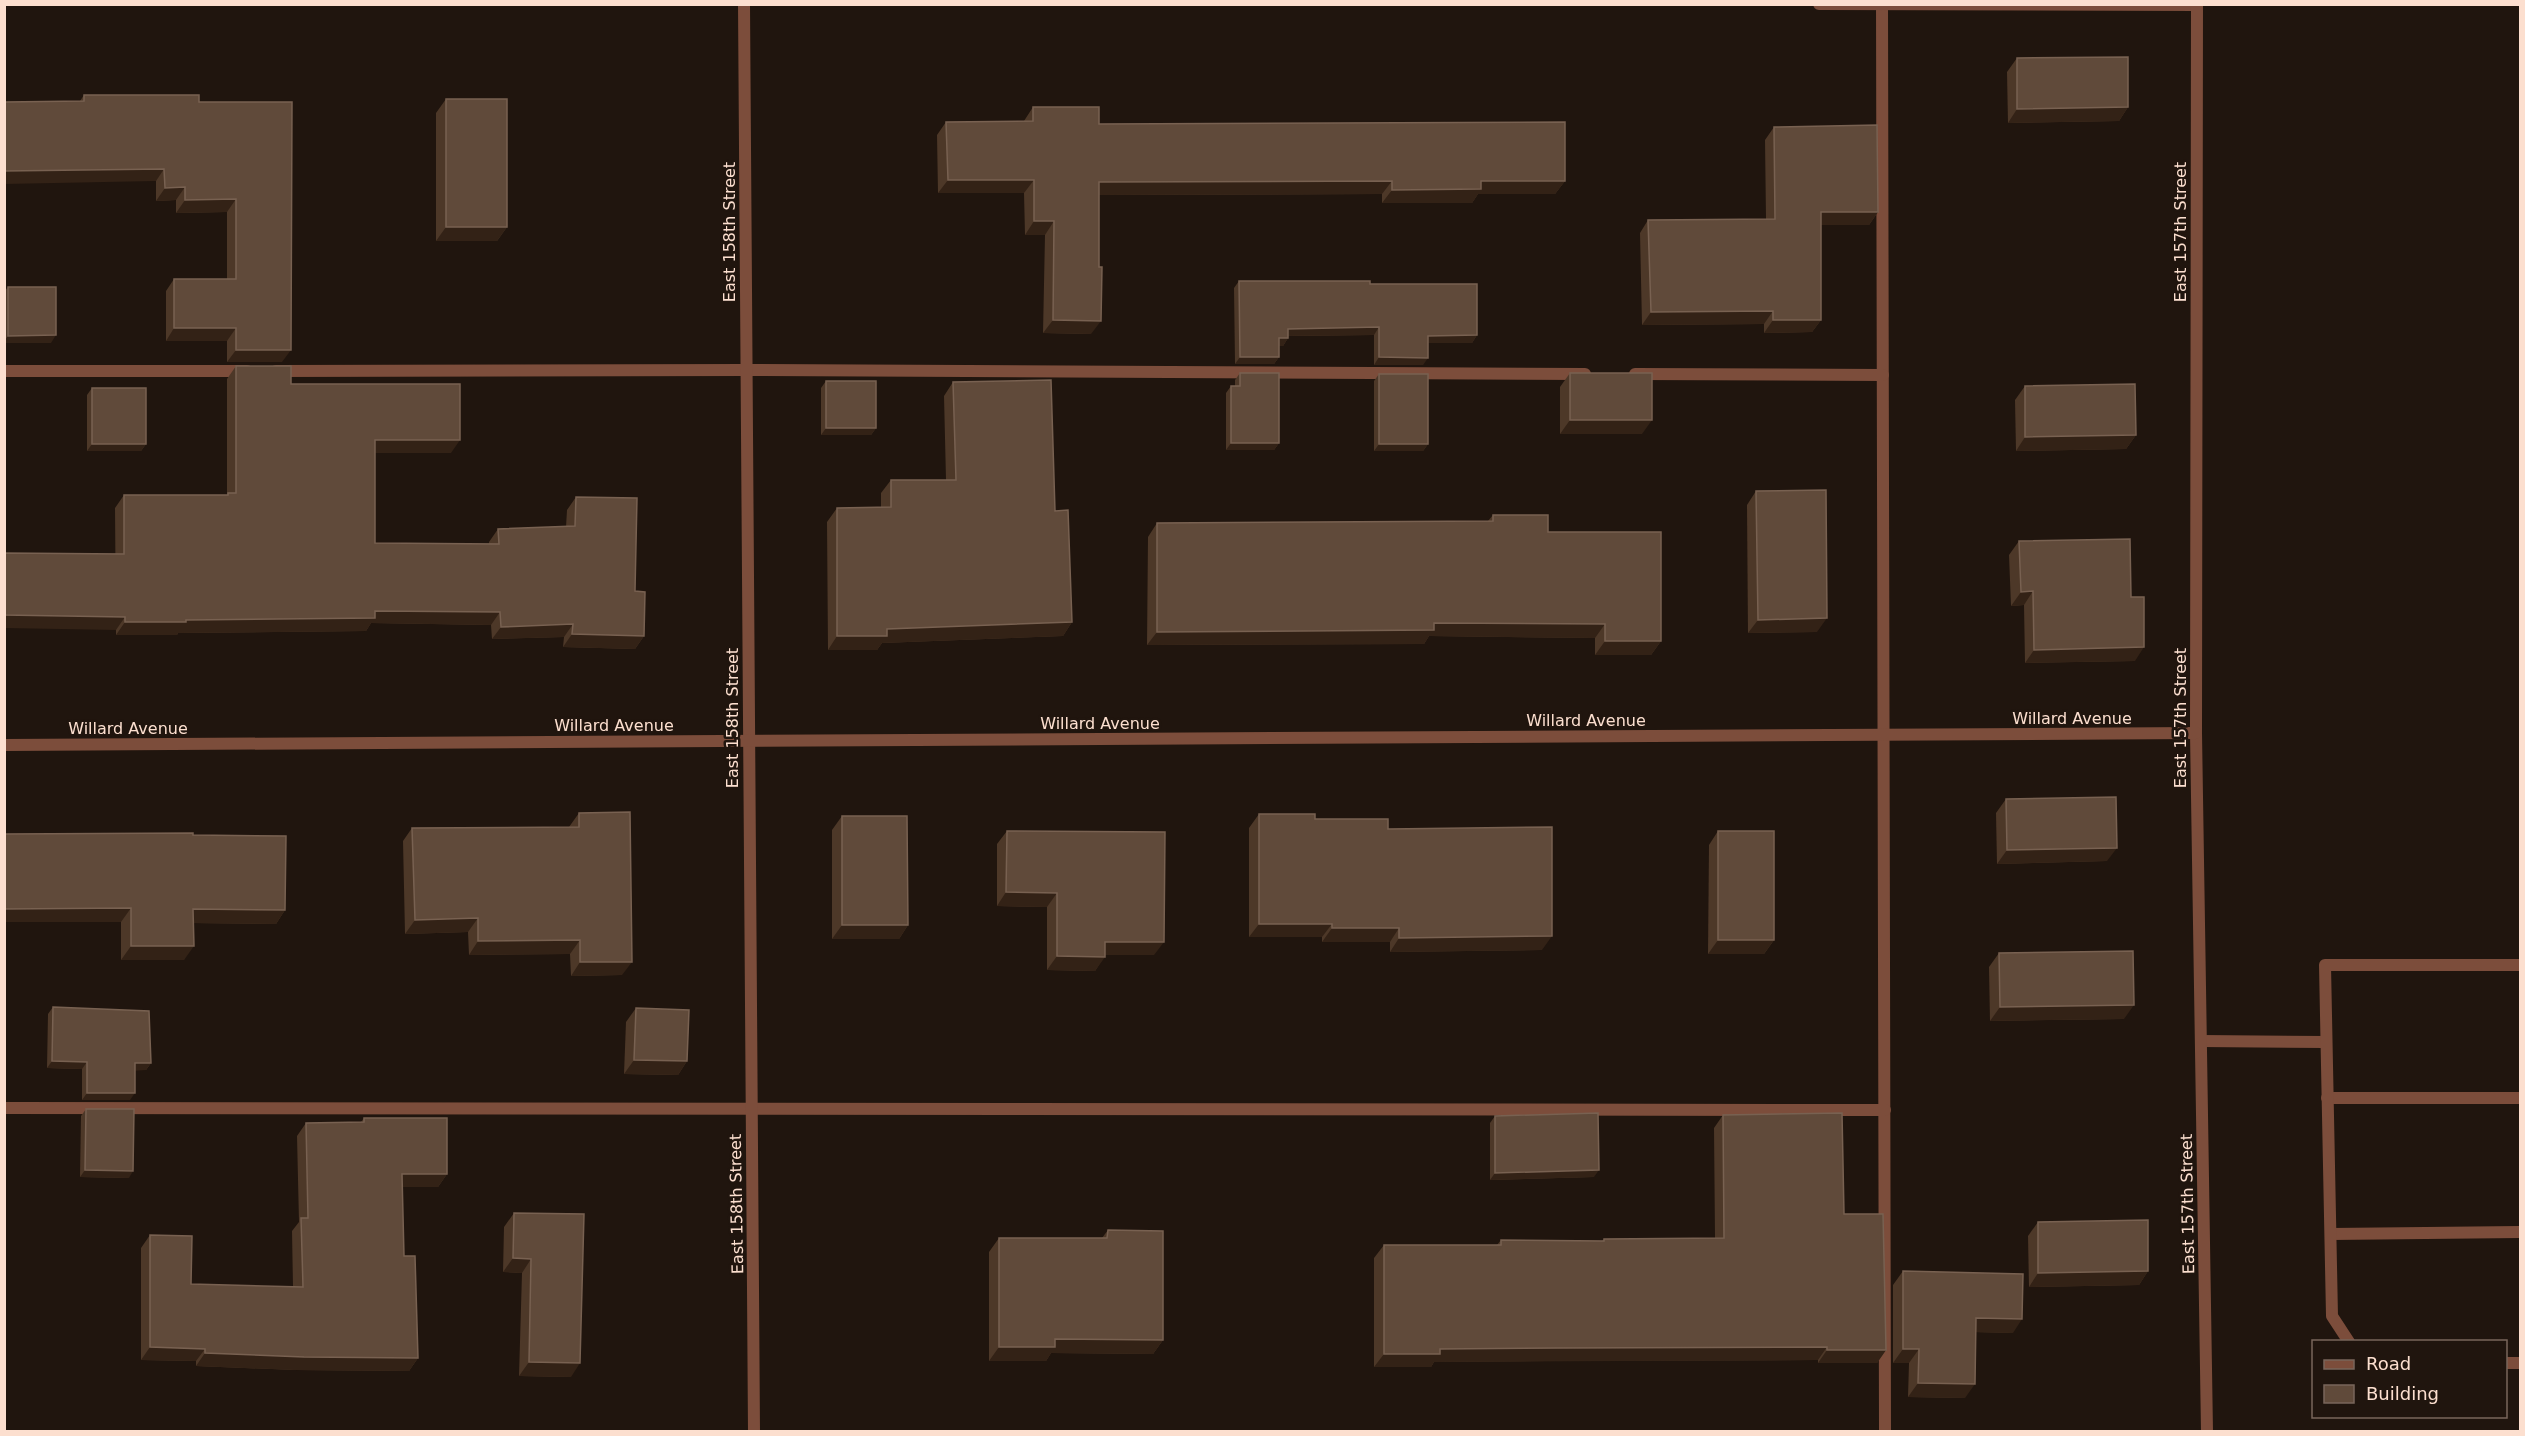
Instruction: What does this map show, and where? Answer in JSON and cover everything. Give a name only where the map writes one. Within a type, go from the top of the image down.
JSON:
[{"type":"street","name":"East 158th Street","points":[[744,4],[754,1431]]},
{"type":"street","points":[[1819,4],[2197,5]]},
{"type":"street","points":[[1882,5],[1886,1431]]},
{"type":"street","name":"East 157th Street","points":[[2197,5],[2196,734],[2206,1431]]},
{"type":"street","points":[[4,371],[747,370],[1596,374]]},
{"type":"street","points":[[1620,374],[1883,375]]},
{"type":"street","name":"Willard Avenue","points":[[4,745],[2196,734]]},
{"type":"street","points":[[2348,1340],[2332,1316],[2325,965],[2520,965]]},
{"type":"street","points":[[2201,1041],[2325,1042]]},
{"type":"street","points":[[2327,1098],[2520,1098]]},
{"type":"street","points":[[4,1108],[1885,1110]]},
{"type":"street","points":[[2331,1234],[2520,1232]]},
{"type":"building","points":[[2128,57],[2128,107],[2017,109],[2017,58]]},
{"type":"building","points":[[84,95],[199,95],[199,102],[292,102],[291,350],[236,350],[236,328],[174,328],[174,279],[236,279],[236,199],[185,200],[185,187],[165,188],[164,169],[4,171],[4,102],[84,101]]},
{"type":"building","points":[[446,99],[507,99],[507,227],[446,227]]},
{"type":"building","points":[[1033,107],[1099,107],[1099,124],[1565,122],[1565,181],[1481,181],[1481,189],[1392,190],[1392,181],[1099,182],[1101,321],[1053,320],[1054,221],[1034,221],[1034,180],[948,180],[946,122],[1033,121]]},
{"type":"building","points":[[1877,125],[1878,212],[1821,212],[1821,320],[1773,320],[1773,311],[1651,312],[1648,220],[1775,219],[1774,127]]},
{"type":"building","points":[[1239,281],[1477,284],[1477,335],[1428,336],[1428,358],[1379,357],[1379,327],[1288,329],[1288,338],[1279,338],[1279,357],[1240,357]]},
{"type":"building","points":[[8,287],[56,287],[56,335],[8,336]]},
{"type":"building","points":[[236,366],[291,366],[291,384],[460,384],[460,440],[375,440],[375,543],[499,544],[498,529],[575,526],[576,497],[637,498],[635,591],[645,592],[644,636],[572,634],[573,624],[501,627],[500,612],[375,611],[375,618],[186,620],[186,622],[125,622],[125,617],[4,615],[4,553],[124,554],[124,495],[228,495],[228,493],[236,493]]},
{"type":"building","points":[[1240,373],[1279,373],[1279,443],[1231,443],[1231,386],[1240,386]]},
{"type":"building","points":[[1570,373],[1652,373],[1652,420],[1570,420]]},
{"type":"building","points":[[1379,374],[1428,374],[1428,444],[1379,444]]},
{"type":"building","points":[[1051,380],[1055,511],[1068,510],[1072,622],[887,629],[887,636],[837,636],[837,508],[891,507],[891,480],[956,480],[953,382]]},
{"type":"building","points":[[826,381],[876,381],[876,428],[826,428]]},
{"type":"building","points":[[2135,384],[2136,435],[2025,437],[2025,386]]},
{"type":"building","points":[[92,388],[146,388],[146,444],[92,444]]},
{"type":"building","points":[[1826,490],[1827,618],[1758,620],[1756,491]]},
{"type":"building","points":[[1493,515],[1548,515],[1548,532],[1661,532],[1661,641],[1605,641],[1605,624],[1434,623],[1434,630],[1157,632],[1157,523],[1493,521]]},
{"type":"building","points":[[2130,539],[2131,597],[2144,597],[2144,647],[2034,650],[2033,591],[2021,592],[2019,541]]},
{"type":"building","points":[[2116,797],[2117,848],[2007,850],[2006,799]]},
{"type":"building","points":[[630,812],[632,962],[580,962],[580,940],[478,941],[478,918],[415,920],[412,828],[579,827],[579,813]]},
{"type":"building","points":[[1259,814],[1315,814],[1315,819],[1388,819],[1388,829],[1552,827],[1552,936],[1399,938],[1399,928],[1332,928],[1332,924],[1259,924]]},
{"type":"building","points":[[842,816],[907,816],[908,925],[842,925]]},
{"type":"building","points":[[1007,831],[1165,832],[1164,942],[1105,942],[1105,957],[1057,956],[1057,893],[1006,892]]},
{"type":"building","points":[[1718,831],[1774,831],[1774,940],[1718,940]]},
{"type":"building","points":[[193,833],[193,835],[286,836],[285,910],[193,909],[194,946],[131,946],[131,908],[4,909],[4,834]]},
{"type":"building","points":[[2133,951],[2134,1005],[2000,1007],[1999,953]]},
{"type":"building","points":[[53,1007],[149,1011],[151,1063],[135,1063],[135,1093],[87,1093],[87,1062],[52,1061]]},
{"type":"building","points":[[636,1008],[689,1010],[687,1061],[634,1060]]},
{"type":"building","points":[[86,1109],[134,1109],[133,1171],[85,1170]]},
{"type":"building","points":[[1598,1113],[1599,1170],[1495,1173],[1495,1116]]},
{"type":"building","points":[[1842,1113],[1844,1214],[1883,1214],[1886,1350],[1827,1350],[1827,1347],[1556,1348],[1440,1349],[1440,1354],[1384,1354],[1384,1245],[1501,1245],[1501,1240],[1604,1241],[1604,1239],[1724,1238],[1723,1115]]},
{"type":"building","points":[[364,1118],[447,1118],[447,1174],[402,1174],[404,1256],[415,1256],[418,1358],[205,1353],[205,1349],[150,1347],[150,1235],[192,1236],[191,1284],[303,1287],[301,1218],[308,1218],[306,1123],[364,1122]]},
{"type":"building","points":[[514,1213],[584,1214],[580,1363],[529,1362],[531,1259],[513,1258]]},
{"type":"building","points":[[2148,1220],[2148,1271],[2038,1273],[2038,1222]]},
{"type":"building","points":[[1108,1230],[1163,1231],[1163,1340],[1055,1339],[1055,1347],[999,1347],[999,1238],[1107,1238]]},
{"type":"building","points":[[1903,1271],[2023,1274],[2022,1319],[1976,1318],[1975,1384],[1918,1383],[1919,1349],[1903,1349]]}]
